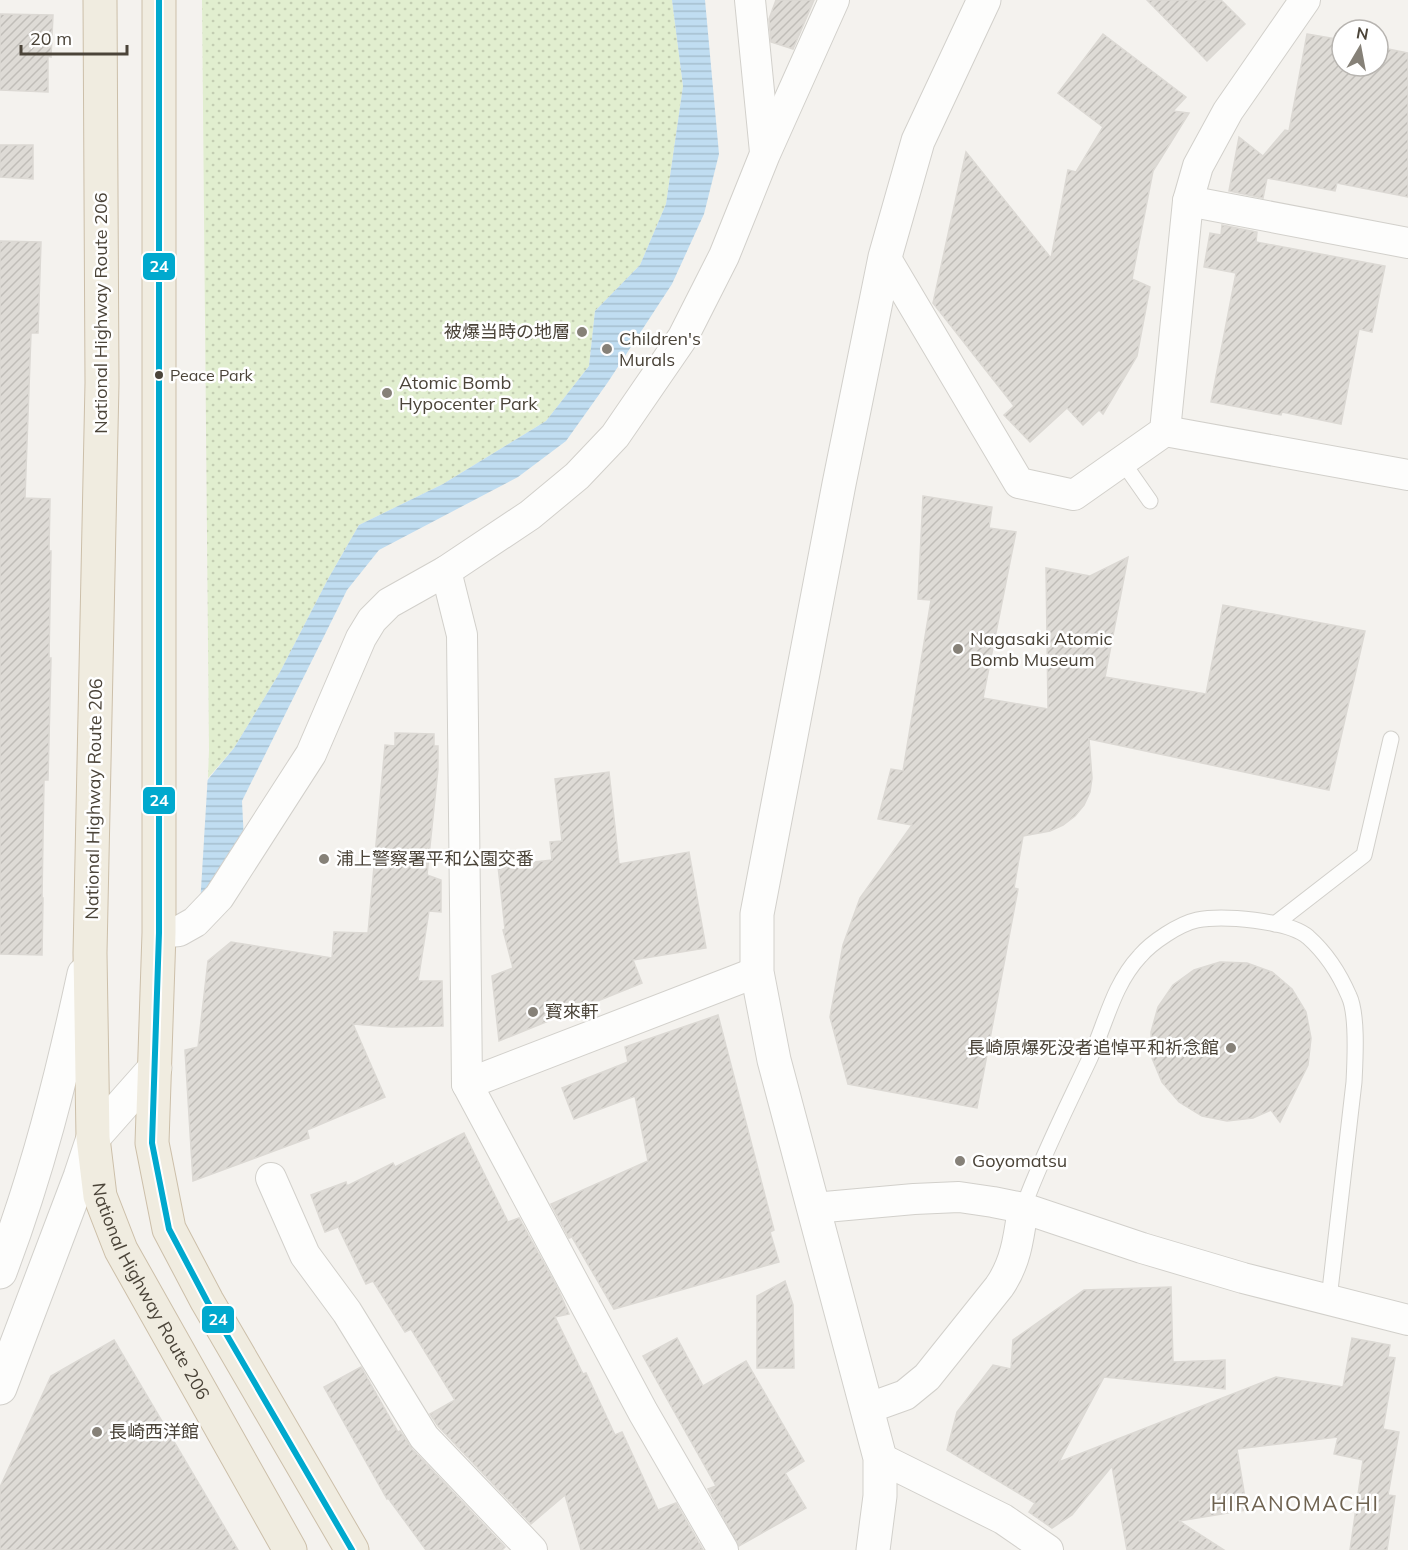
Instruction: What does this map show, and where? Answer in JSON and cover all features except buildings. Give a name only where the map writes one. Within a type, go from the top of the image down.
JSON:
[{"type":"highway","name":"National Highway Route 206","points":[[100,0],[102,383],[90,952],[93,1138],[100,1196],[120,1250],[290,1550]]},
{"type":"highway","points":[[159,0],[159,933],[152,1143],[169,1229],[207,1302],[352,1550]]},
{"type":"street","points":[[750,0],[765,154]]},
{"type":"street","points":[[159,933],[179,931],[195,922],[219,897],[311,754],[361,638],[372,620],[389,603],[446,571],[530,515],[577,476],[615,435],[683,337],[724,256],[765,154],[834,0]]},
{"type":"street","points":[[873,1550],[880,1496],[880,1458],[774,1060],[757,972],[758,914],[885,257],[918,141],[984,0]]},
{"type":"street","points":[[1165,431],[1188,201],[1198,166],[1228,111],[1305,0]]},
{"type":"street","points":[[1188,201],[1408,243]]},
{"type":"street","points":[[885,257],[1019,483],[1074,495],[1165,431],[1408,475]]},
{"type":"street","points":[[446,571],[462,635],[467,1084],[643,1412],[723,1550]]},
{"type":"street","points":[[0,1272],[22,1215],[55,1101],[90,952]]},
{"type":"street","points":[[467,1084],[757,972]]},
{"type":"street","points":[[2,1384],[93,1138],[155,1068]]},
{"type":"street","points":[[272,1178],[305,1255],[347,1312],[424,1437],[532,1550]]},
{"type":"street","points":[[814,1208],[891,1200],[959,1197],[1023,1208],[1142,1248],[1243,1278],[1408,1320]]},
{"type":"street","points":[[866,1409],[905,1395],[927,1377],[999,1287],[1009,1274],[1016,1255],[1023,1208]]},
{"type":"street","points":[[880,1458],[1003,1519],[1048,1550]]},
{"type":"lane","points":[[1122,461],[1150,501]]},
{"type":"lane","points":[[1275,924],[1364,855],[1391,739]]},
{"type":"lane","points":[[1023,1208],[1033,1180],[1091,1054],[1121,980],[1140,955],[1162,936],[1196,920],[1229,917],[1275,924],[1306,936],[1336,969],[1351,999],[1356,1047],[1354,1082],[1329,1299]]},
{"type":"green space","name":"Atomic Bomb Hypocenter Park","points":[[202,0],[672,0],[683,86],[666,204],[640,265],[595,311],[589,366],[546,421],[443,484],[359,525],[280,672],[234,748],[208,778],[209,750]]},
{"type":"water","points":[[672,0],[705,0],[719,154],[704,214],[672,284],[566,441],[518,477],[379,550],[347,590],[242,801],[244,841],[5,1159],[0,1046],[31,993],[234,748],[280,672],[359,525],[443,484],[546,421],[589,366],[595,311],[640,265],[666,204],[683,86]]},
{"type":"pier","points":[[208,773],[200,906],[7,1161],[0,1166],[0,1040],[29,992]]},
{"type":"transit line","name":"24","points":[[159,0],[159,933],[152,1143],[169,1229],[207,1301],[352,1550]]},
{"type":"place","name":"被爆当時の地層","points":[[582,332]]},
{"type":"place","name":"Children's Murals","points":[[607,349]]},
{"type":"place","name":"Peace Park","points":[[159,375]]},
{"type":"place","name":"Atomic Bomb Hypocenter Park","points":[[387,393]]},
{"type":"place","name":"Nagasaki Atomic Bomb Museum","points":[[958,649]]},
{"type":"place","name":"浦上警察署平和公園交番","points":[[324,859]]},
{"type":"place","name":"寳來軒","points":[[533,1012]]},
{"type":"place","name":"長崎原爆死没者追悼平和祈念館","points":[[1231,1048]]},
{"type":"place","name":"Goyomatsu","points":[[960,1161]]},
{"type":"place","name":"長崎西洋館","points":[[97,1432]]},
{"type":"district","name":"HIRANOMACHI","points":[[1295,1504]]}]
